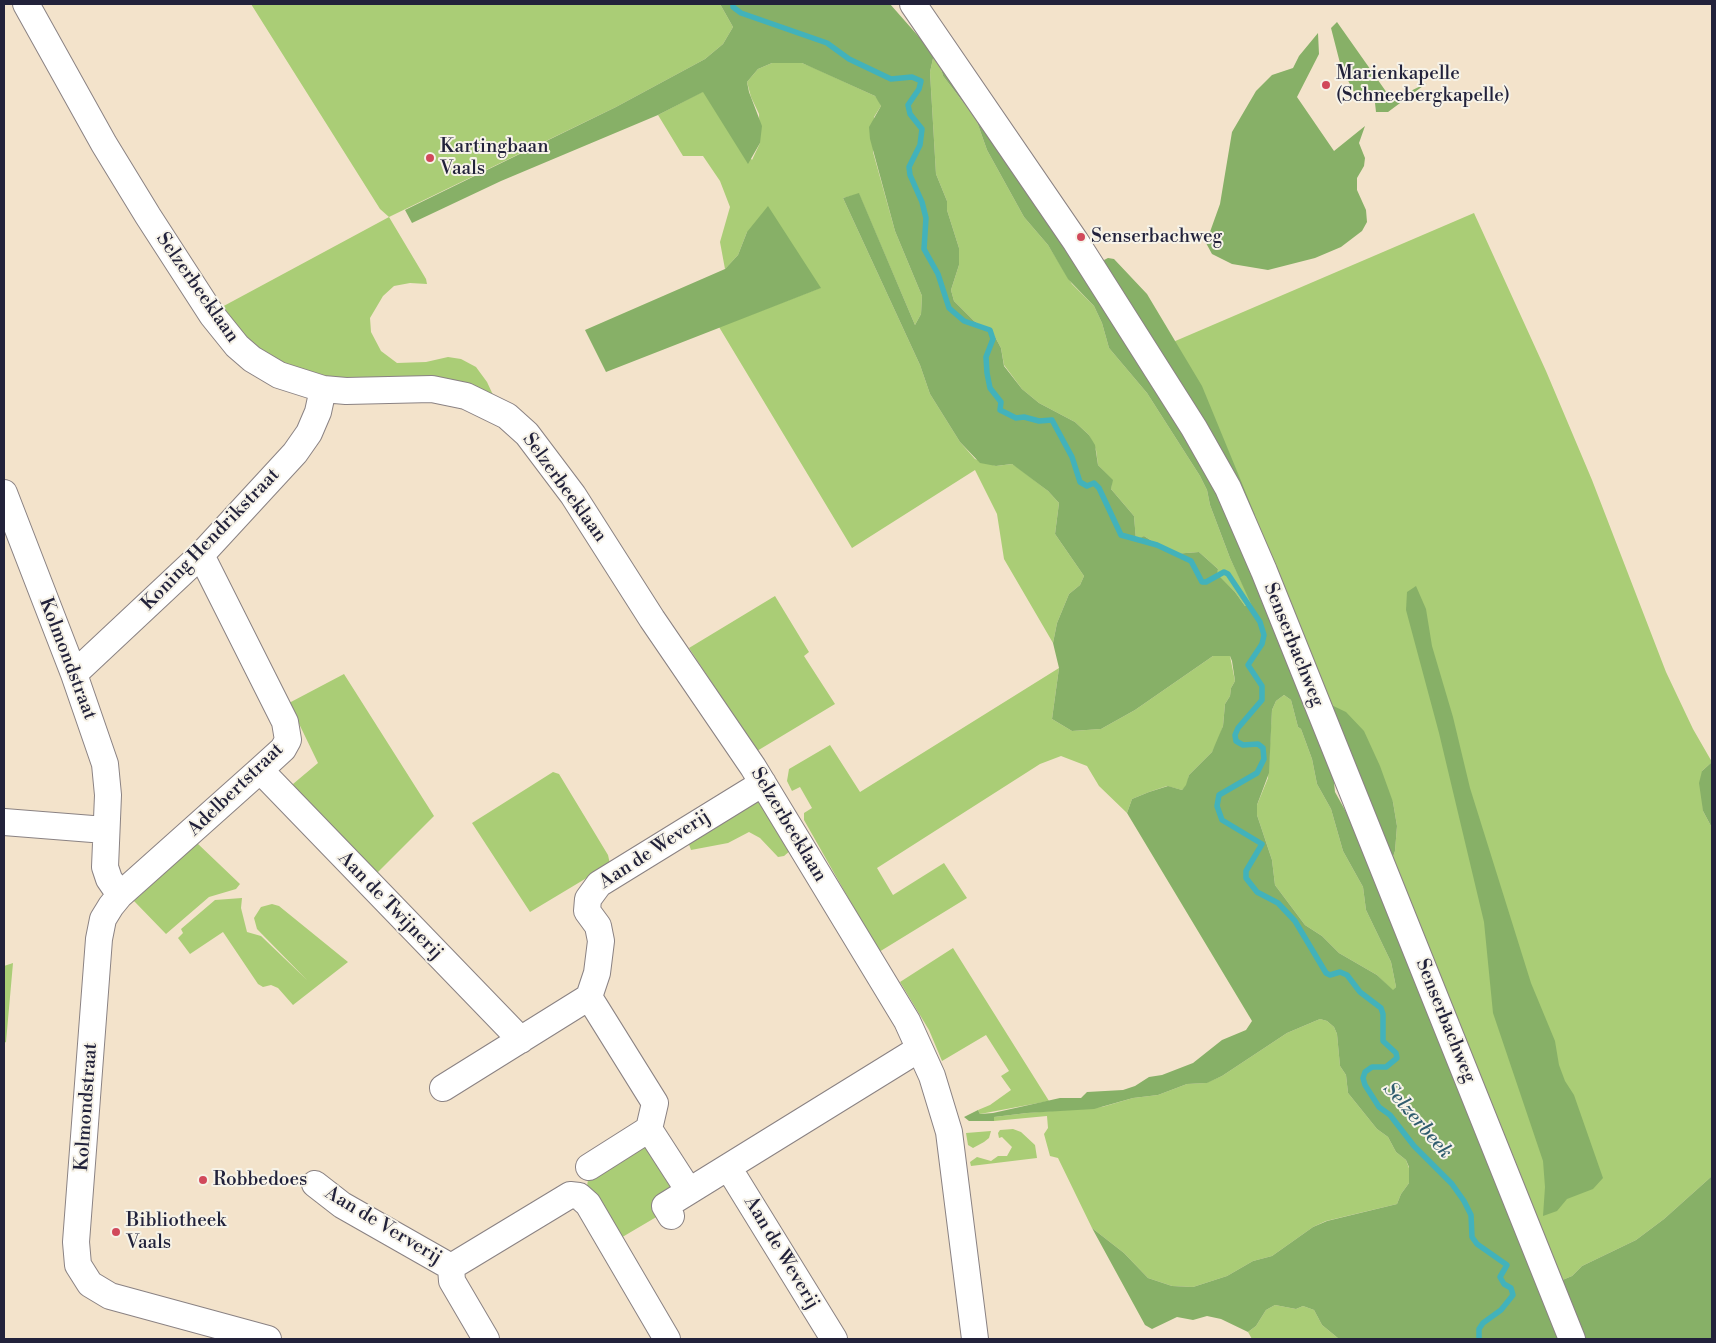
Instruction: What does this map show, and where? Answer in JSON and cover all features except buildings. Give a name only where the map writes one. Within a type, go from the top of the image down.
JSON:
[{"type":"street","name":"Selzerbeeklaan","points":[[26,4],[104,144],[212,314],[237,346],[252,359],[279,375],[323,389],[346,391],[440,390],[466,396],[507,416],[527,434],[573,496],[652,619],[762,783],[906,1021],[932,1076],[949,1132],[954,1156],[969,1307],[975,1339]]},
{"type":"street","name":"Senserbachweg","points":[[914,4],[1076,242],[1194,428],[1228,488],[1267,579],[1572,1339]]},
{"type":"street","name":"Koning Hendrikstraat","points":[[74,674],[201,555],[295,453],[309,433],[318,412],[323,389]]},
{"type":"street","name":"Kolmondstraat","points":[[4,493],[74,674],[105,764],[108,795],[105,830],[105,867],[109,878],[120,895],[110,906],[103,919],[99,939],[76,1258],[85,1278],[104,1293],[268,1339]]},
{"type":"street","name":"Adelbertstraat","points":[[120,895],[283,749],[288,740],[288,732],[201,555]]},
{"type":"street","name":"Aan de Twijnerij","points":[[260,770],[521,1040]]},
{"type":"street","name":"Aan de Weverij","points":[[589,997],[597,973],[601,941],[598,926],[587,911],[588,899],[599,884],[762,783]]},
{"type":"street","points":[[4,822],[105,830]]},
{"type":"street","points":[[443,1088],[589,997],[655,1103],[649,1129],[588,1168]]},
{"type":"street","points":[[671,1216],[665,1206],[919,1049]]},
{"type":"street","points":[[649,1129],[689,1191]]},
{"type":"street","name":"Aan de Weverij","points":[[728,1167],[834,1339]]},
{"type":"street","name":"Aan de Ververij","points":[[315,1184],[342,1205],[451,1267]]},
{"type":"street","name":"Aan de Ververij","points":[[451,1267],[570,1195],[579,1196],[588,1204],[667,1339]]},
{"type":"street","name":"Aan de Ververij","points":[[451,1267],[452,1281],[486,1339]]},
{"type":"street","points":[[960,1339],[969,1307]]},
{"type":"green space","name":"Kartingbaan Vaals","points":[[251,4],[720,4],[733,27],[723,44],[705,59],[616,107],[389,217],[380,209]]},
{"type":"green space","points":[[720,4],[890,4],[934,54],[930,72],[936,174],[947,201],[947,210],[959,248],[959,265],[951,290],[954,301],[974,321],[993,333],[1001,348],[1004,366],[1022,389],[1039,403],[1075,422],[1089,435],[1095,445],[1098,465],[1113,480],[1111,489],[1134,516],[1136,540],[1144,536],[1173,554],[1199,552],[1218,569],[1217,574],[1235,592],[1245,606],[1252,606],[1230,558],[1210,505],[1207,490],[1200,476],[1147,393],[1109,348],[1102,323],[1094,306],[1068,279],[1048,245],[1024,217],[987,150],[976,119],[943,76],[940,65],[957,71],[1236,520],[1333,773],[1335,792],[1350,819],[1562,1339],[1339,1339],[1322,1325],[1314,1310],[1303,1306],[1296,1309],[1275,1305],[1266,1310],[1256,1326],[1248,1332],[1221,1319],[1207,1316],[1193,1320],[1177,1317],[1152,1329],[1145,1325],[1092,1228],[1124,1253],[1148,1278],[1172,1286],[1193,1287],[1227,1276],[1253,1261],[1272,1256],[1313,1227],[1327,1221],[1397,1204],[1409,1183],[1409,1167],[1406,1160],[1396,1152],[1388,1137],[1377,1129],[1348,1093],[1346,1075],[1340,1066],[1337,1034],[1334,1027],[1327,1021],[1320,1019],[1287,1033],[1222,1076],[1207,1083],[1187,1084],[1158,1095],[1133,1098],[1094,1109],[1027,1113],[994,1117],[994,1121],[969,1121],[964,1117],[978,1110],[980,1114],[993,1113],[1060,1098],[1081,1098],[1087,1092],[1123,1090],[1135,1086],[1149,1077],[1162,1075],[1193,1063],[1222,1040],[1246,1030],[1252,1021],[1127,813],[1132,799],[1168,786],[1182,790],[1186,785],[1189,775],[1212,752],[1223,726],[1225,704],[1235,681],[1230,656],[1213,656],[1135,710],[1101,729],[1072,731],[1052,719],[1059,668],[1053,643],[1057,623],[1069,594],[1080,585],[1084,576],[1055,534],[1059,503],[1048,491],[1012,464],[996,466],[980,463],[960,442],[930,394],[920,365],[843,198],[859,193],[915,325],[921,314],[922,296],[895,231],[870,139],[869,127],[881,106],[875,96],[802,63],[772,63],[758,69],[747,82],[762,126],[760,143],[748,164],[703,92],[658,115],[501,181],[412,223],[405,210],[616,107],[705,59],[723,44],[733,27]],"holes":[[[1284,695],[1291,700],[1298,727],[1301,729],[1312,759],[1317,784],[1331,809],[1343,851],[1363,887],[1366,910],[1391,962],[1396,987],[1393,990],[1377,975],[1339,953],[1322,936],[1305,925],[1275,885],[1272,860],[1257,815],[1257,805],[1269,773],[1272,710],[1276,701]]]},
{"type":"green space","points":[[1337,22],[1392,100],[1427,83],[1388,112],[1376,112],[1375,103],[1367,98],[1361,98],[1354,92],[1341,67],[1331,28]]},
{"type":"green space","points":[[1318,33],[1319,54],[1297,97],[1334,151],[1365,126],[1359,143],[1365,158],[1364,166],[1357,178],[1357,190],[1366,210],[1367,222],[1362,231],[1341,247],[1315,258],[1268,270],[1232,264],[1212,254],[1206,243],[1220,204],[1232,132],[1256,91],[1272,75],[1293,68],[1299,56]]},
{"type":"green space","points":[[934,54],[943,76],[976,119],[987,150],[1024,217],[1048,245],[1072,284],[1094,306],[1102,323],[1109,348],[1147,393],[1200,476],[1207,490],[1210,505],[1230,558],[1253,606],[1245,606],[1235,592],[1216,574],[1218,569],[1199,552],[1173,554],[1144,536],[1136,541],[1134,516],[1111,489],[1112,480],[1098,465],[1096,450],[1089,435],[1075,422],[1039,403],[1022,389],[1004,365],[1001,348],[993,333],[974,321],[954,301],[951,290],[959,265],[959,248],[947,210],[947,201],[936,174],[930,72]]},
{"type":"green space","points":[[772,63],[802,63],[875,96],[879,101],[881,106],[874,117],[873,152],[895,231],[922,296],[921,314],[915,325],[859,194],[843,198],[920,365],[930,394],[960,442],[975,459],[996,466],[1012,464],[1017,467],[1048,491],[1059,503],[1055,534],[1084,576],[1080,585],[1069,594],[1057,623],[1053,643],[1004,559],[997,514],[975,470],[852,548],[719,327],[820,288],[747,232],[738,255],[725,269],[720,242],[730,207],[720,181],[703,156],[683,156],[658,115],[704,91],[752,160],[760,143],[759,114],[751,97],[747,82],[758,69]]},
{"type":"green space","points":[[768,206],[821,288],[606,372],[585,330],[725,269],[738,255],[747,232]]},
{"type":"green space","points":[[1474,213],[1546,371],[1592,480],[1666,672],[1693,729],[1712,762],[1702,771],[1703,811],[1712,828],[1712,1176],[1664,1219],[1636,1240],[1582,1266],[1572,1276],[1560,1281],[1392,860],[1395,851],[1397,826],[1393,802],[1325,702],[1159,348]]},
{"type":"green space","points":[[389,217],[426,279],[427,284],[410,283],[394,286],[383,296],[370,318],[371,332],[381,351],[397,363],[426,362],[448,357],[461,359],[476,367],[487,382],[494,397],[348,383],[264,358],[220,308]]},
{"type":"green space","points":[[1108,258],[1114,259],[1147,294],[1202,386],[1255,515],[1253,522],[1105,265],[1104,260]]},
{"type":"green space","points":[[1416,586],[1426,609],[1432,646],[1453,717],[1470,788],[1531,983],[1555,1041],[1559,1065],[1565,1081],[1574,1095],[1603,1178],[1593,1189],[1567,1199],[1557,1211],[1543,1216],[1545,1187],[1543,1161],[1493,1013],[1484,922],[1439,733],[1406,610],[1407,592]]},
{"type":"green space","points":[[775,596],[809,652],[804,656],[835,704],[757,751],[689,648]]},
{"type":"green space","points":[[1213,656],[1230,656],[1235,681],[1225,704],[1223,726],[1218,741],[1212,752],[1189,775],[1187,785],[1182,790],[1167,786],[1132,799],[1127,813],[1099,786],[1087,766],[1061,756],[1040,764],[877,868],[893,895],[944,863],[967,898],[879,952],[804,820],[804,813],[812,808],[800,787],[792,791],[787,781],[789,769],[830,745],[860,792],[1059,668],[1052,719],[1072,731],[1101,729],[1135,710]]},
{"type":"green space","points":[[344,674],[434,816],[374,876],[296,795],[293,784],[318,763],[289,703]]},
{"type":"green space","points":[[1284,695],[1291,700],[1298,727],[1301,729],[1312,759],[1317,784],[1331,809],[1343,851],[1363,887],[1366,910],[1391,962],[1396,987],[1393,991],[1377,975],[1339,953],[1322,936],[1305,925],[1275,885],[1272,860],[1257,815],[1257,805],[1268,778],[1272,710],[1276,701]]},
{"type":"green space","points":[[1325,702],[1346,712],[1364,731],[1380,766],[1393,802],[1397,826],[1395,851],[1392,860]]},
{"type":"green space","points":[[1712,762],[1712,828],[1703,811],[1699,783],[1702,771]]},
{"type":"green space","points":[[553,772],[559,774],[608,855],[610,864],[530,912],[472,823]]},
{"type":"green space","points":[[755,794],[791,850],[784,856],[778,857],[760,838],[749,832],[728,843],[691,850],[686,836]]},
{"type":"green space","points":[[197,843],[240,884],[236,889],[209,897],[166,934],[134,901]]},
{"type":"green space","points":[[242,898],[241,908],[247,932],[261,936],[307,980],[257,929],[254,918],[261,907],[272,904],[279,906],[348,962],[293,1005],[278,988],[271,985],[263,987],[258,984],[223,932],[190,954],[178,938],[183,933],[181,929],[215,900]]},
{"type":"green space","points":[[953,948],[1049,1101],[980,1114],[978,1110],[990,1105],[1011,1090],[1001,1076],[1009,1071],[986,1035],[942,1061],[929,1030],[900,982]]},
{"type":"green space","points":[[13,963],[6,1042],[4,1043],[4,966]]},
{"type":"green space","points":[[1320,1019],[1327,1021],[1334,1027],[1337,1034],[1340,1066],[1346,1075],[1348,1093],[1377,1129],[1388,1137],[1396,1152],[1406,1160],[1409,1168],[1409,1183],[1397,1204],[1326,1221],[1313,1227],[1272,1256],[1253,1261],[1227,1276],[1193,1287],[1172,1286],[1148,1278],[1124,1253],[1092,1228],[1058,1158],[1050,1156],[1044,1134],[1048,1128],[1047,1116],[994,1121],[994,1117],[1102,1107],[1133,1098],[1158,1095],[1187,1084],[1206,1083],[1222,1076],[1287,1033]]},
{"type":"green space","points":[[1013,1129],[1021,1132],[1035,1145],[1037,1158],[971,1166],[970,1162],[977,1157],[991,1161],[998,1156],[1007,1156],[1012,1147],[1002,1137],[999,1138],[998,1133],[1000,1130]]},
{"type":"green space","points":[[991,1131],[989,1138],[984,1142],[973,1148],[968,1145],[966,1133]]},
{"type":"green space","points":[[635,1145],[650,1147],[676,1187],[658,1216],[619,1239],[587,1186],[589,1174]]},
{"type":"green space","points":[[1712,1176],[1712,1339],[1584,1339],[1560,1281],[1572,1276],[1582,1266],[1636,1240],[1664,1219]]},
{"type":"green space","points":[[1275,1305],[1296,1309],[1303,1306],[1314,1310],[1322,1325],[1339,1339],[1252,1339],[1248,1332],[1256,1326],[1266,1310]]},
{"type":"waterway","name":"Selzerbeek","points":[[733,4],[733,7],[741,13],[827,43],[849,59],[891,79],[912,77],[921,81],[919,89],[908,105],[910,114],[922,129],[920,145],[909,167],[910,175],[922,202],[926,218],[924,249],[938,274],[949,308],[964,321],[990,330],[993,339],[986,357],[987,373],[990,388],[1001,402],[1000,410],[1016,418],[1024,417],[1039,421],[1052,420],[1072,457],[1080,482],[1087,486],[1094,483],[1099,488],[1121,535],[1157,545],[1191,561],[1202,582],[1206,582],[1224,572],[1228,574],[1260,622],[1264,635],[1262,644],[1248,665],[1262,686],[1262,700],[1238,728],[1235,735],[1236,741],[1243,745],[1258,744],[1263,748],[1264,759],[1257,773],[1219,795],[1217,806],[1222,820],[1262,844],[1246,871],[1246,878],[1257,892],[1278,903],[1295,921],[1326,973],[1330,975],[1340,972],[1347,975],[1360,992],[1381,1008],[1383,1014],[1383,1041],[1396,1053],[1397,1058],[1386,1067],[1372,1067],[1365,1072],[1363,1078],[1365,1085],[1379,1107],[1390,1115],[1414,1146],[1452,1184],[1464,1201],[1471,1215],[1472,1237],[1477,1244],[1507,1265],[1500,1277],[1504,1284],[1511,1288],[1513,1295],[1501,1310],[1483,1323],[1479,1329],[1479,1339]]},
{"type":"place","name":"Marienkapelle (Schneebergkapelle)","points":[[1326,85]]},
{"type":"place","name":"Kartingbaan Vaals","points":[[430,158]]},
{"type":"place","name":"Senserbachweg","points":[[1081,237]]},
{"type":"place","name":"Robbedoes","points":[[203,1180]]},
{"type":"place","name":"Bibliotheek Vaals","points":[[116,1232]]}]
